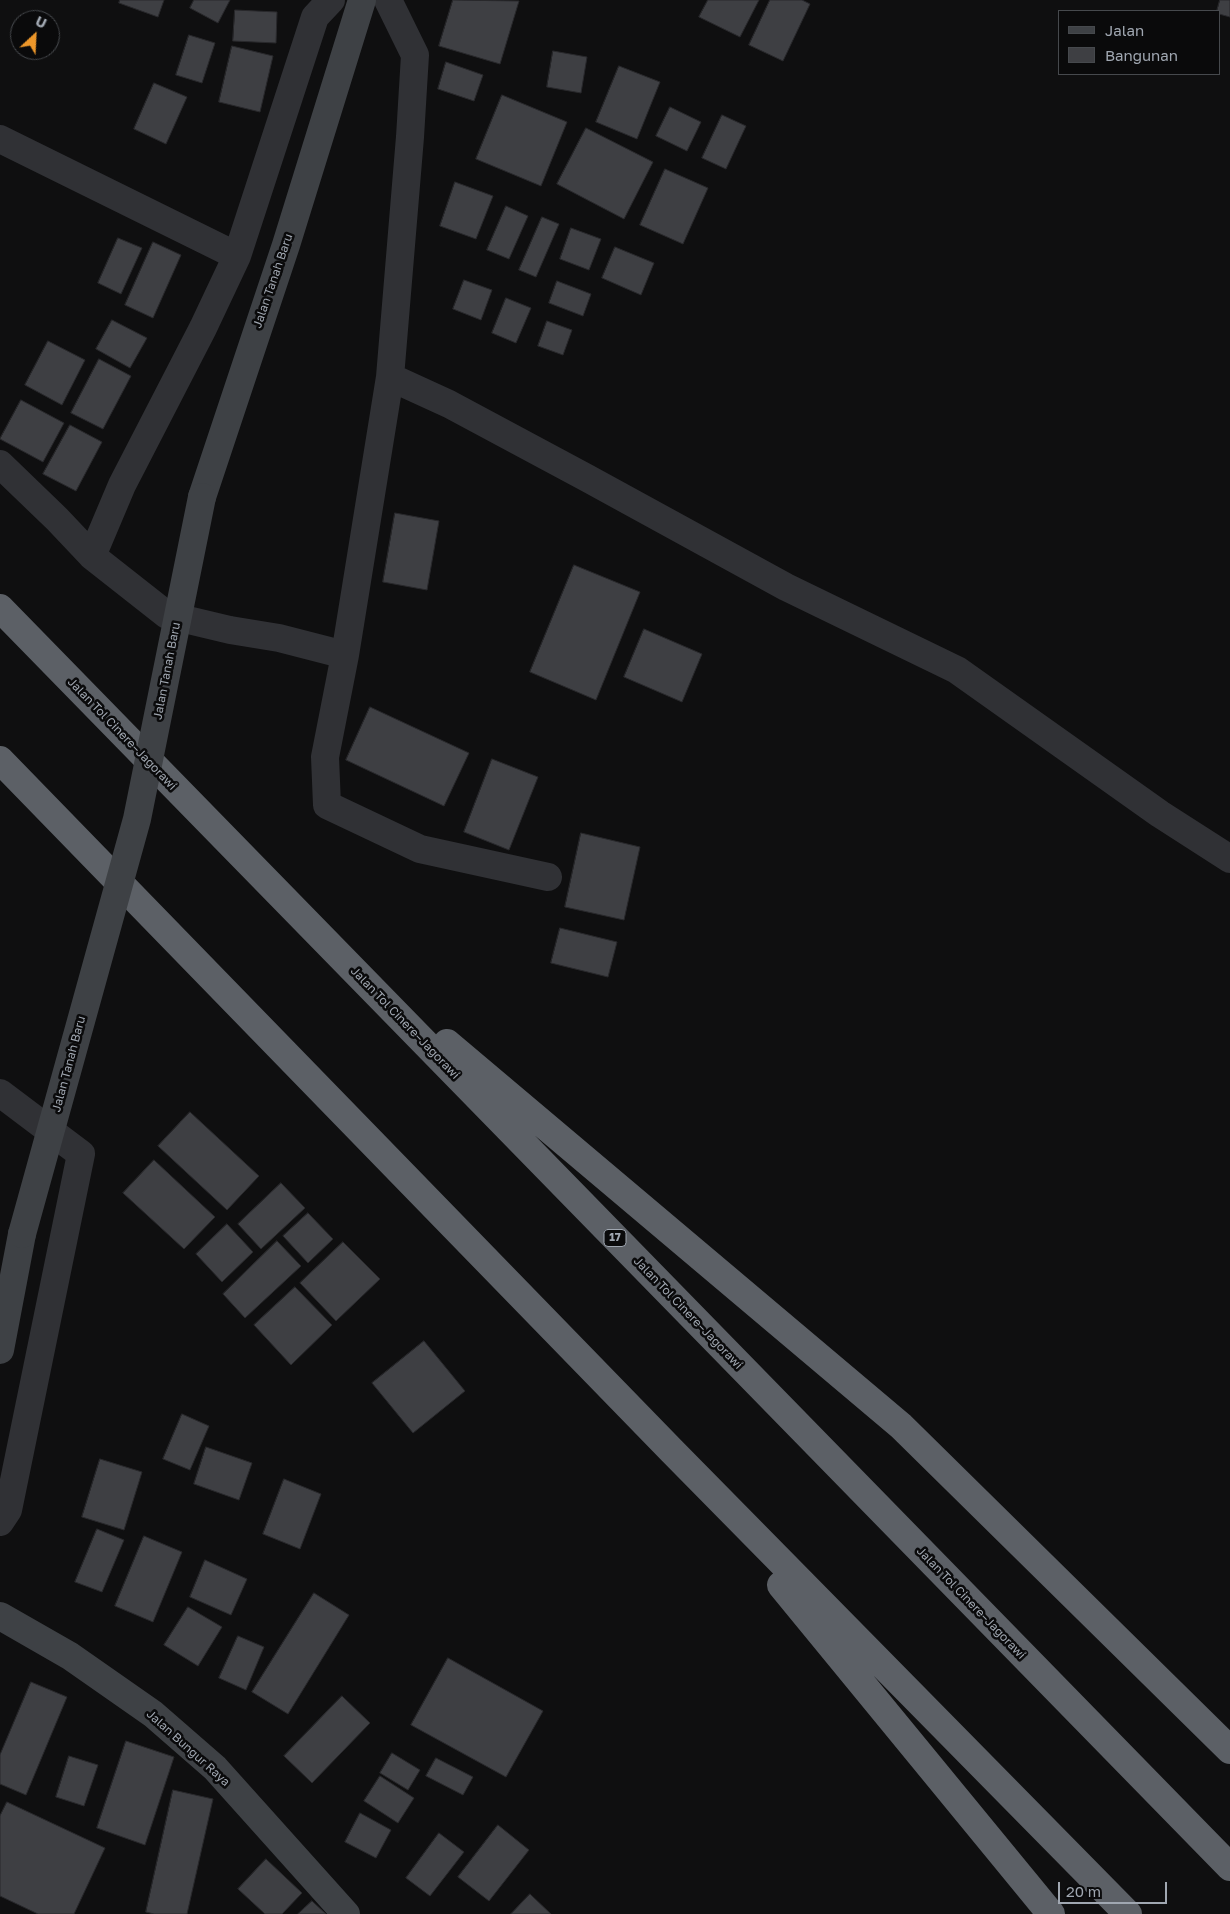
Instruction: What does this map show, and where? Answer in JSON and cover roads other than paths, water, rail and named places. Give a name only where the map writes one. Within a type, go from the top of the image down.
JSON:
[{"type":"highway","name":"Jalan Tol Cinere–Jagorawi","points":[[0,608],[1230,1867]]},
{"type":"highway","points":[[0,760],[672,1451],[1128,1914]]},
{"type":"highway","points":[[323,939],[901,1426],[1230,1750]]},
{"type":"highway","points":[[672,1451],[1051,1914]]},
{"type":"main road","name":"Jalan Tanah Baru","points":[[0,1350],[22,1234],[137,820],[202,498],[286,245],[362,0]]},
{"type":"main road","name":"Jalan Bungur Raya","points":[[12,1622],[70,1656],[153,1714],[215,1768],[346,1914]]},
{"type":"street","points":[[92,556],[122,485],[203,328],[237,256],[314,17],[331,0]]},
{"type":"street","points":[[388,0],[415,55],[390,377],[345,655],[326,757],[326,806],[420,849],[548,877]]},
{"type":"street","points":[[0,139],[237,256]]},
{"type":"street","points":[[390,377],[449,404],[786,587],[956,670],[1160,814],[1230,860]]},
{"type":"street","points":[[0,464],[57,518],[92,556],[168,615],[230,630],[279,638],[345,655]]},
{"type":"street","points":[[0,1093],[81,1154],[8,1510],[0,1522]]}]
